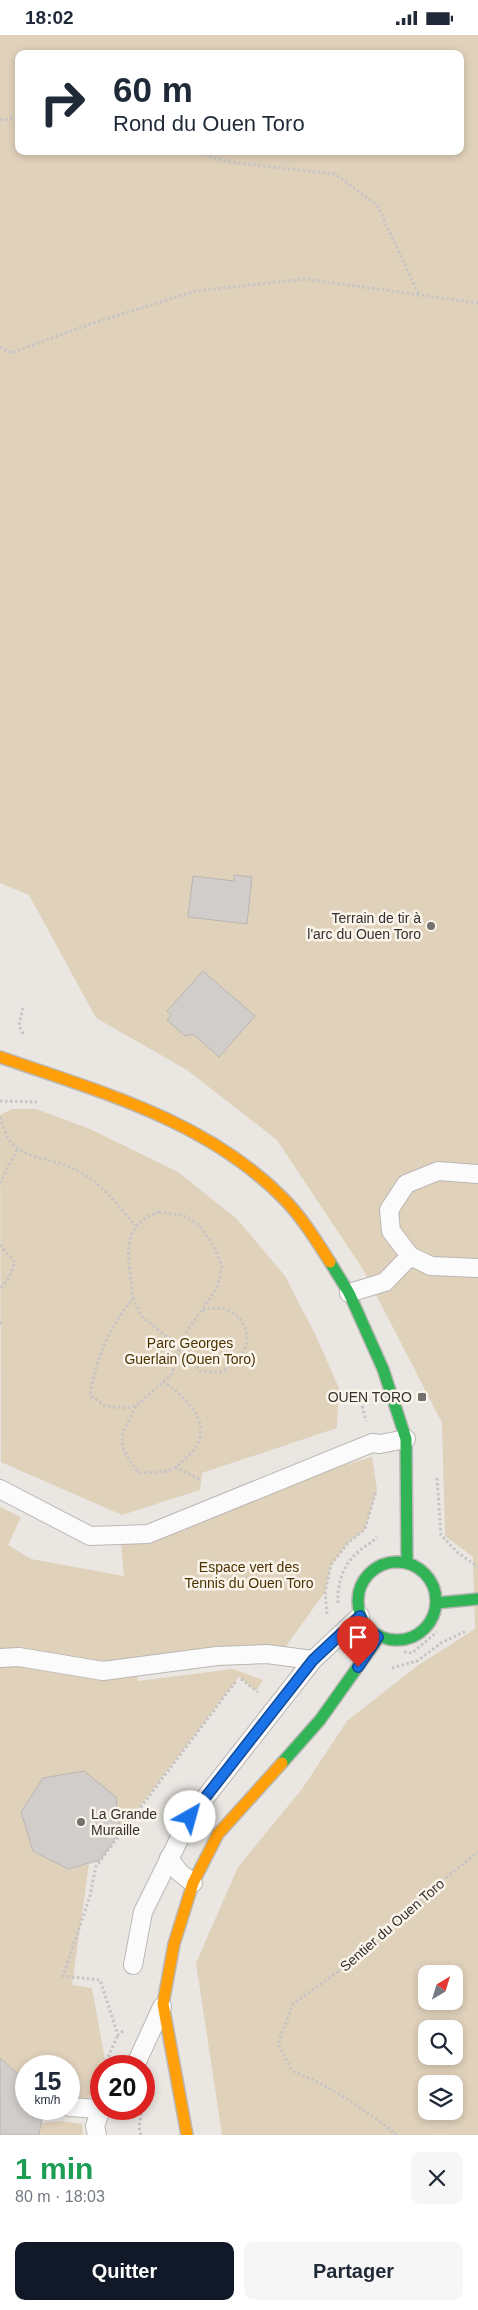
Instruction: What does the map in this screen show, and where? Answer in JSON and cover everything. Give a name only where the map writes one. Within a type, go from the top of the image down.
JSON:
[{"type":"main road","points":[[0,1057],[139,1105],[197,1133],[234,1158],[283,1199],[316,1239],[349,1293],[383,1369],[406,1439],[406,1563]]},
{"type":"main road","points":[[400,1562],[417,1567],[430,1579],[441,1603],[427,1628],[413,1638],[395,1641],[378,1637],[364,1625],[357,1608],[358,1590],[367,1574],[382,1564],[400,1562]]},
{"type":"main road","points":[[441,1603],[478,1599]]},
{"type":"main road","points":[[187,2135],[163,2004],[174,1944],[193,1883],[218,1834],[320,1720],[378,1637]]},
{"type":"lane","points":[[478,1174],[438,1171],[406,1184],[389,1210],[391,1231],[410,1256],[431,1266],[478,1268]]},
{"type":"lane","points":[[349,1293],[384,1282],[410,1256]]},
{"type":"lane","points":[[0,1489],[90,1536],[148,1534],[372,1443],[380,1445],[406,1439]]},
{"type":"lane","points":[[133,1965],[143,1912],[190,1817],[313,1660],[360,1616]]},
{"type":"lane","points":[[0,1658],[19,1657],[103,1671],[226,1656],[267,1654],[313,1660]]},
{"type":"lane","points":[[169,1858],[179,1872],[193,1883]]},
{"type":"lane","points":[[140,2055],[163,2004]]},
{"type":"lane","points":[[97,2120],[95,2126],[97,2135]]},
{"type":"path","points":[[0,120],[15,118]]},
{"type":"path","points":[[207,155],[228,162],[335,174],[377,205],[420,296]]},
{"type":"path","points":[[0,347],[11,353],[93,323],[196,291],[305,279],[478,303]]},
{"type":"path","points":[[0,1101],[43,1103]]},
{"type":"path","points":[[0,1117],[9,1139],[18,1148],[31,1156],[71,1167],[106,1190],[135,1226]]},
{"type":"path","points":[[0,1183],[18,1148]]},
{"type":"path","points":[[164,1381],[190,1405],[200,1423],[201,1439],[190,1454],[171,1470],[139,1473],[126,1455],[121,1435],[137,1405],[164,1381],[172,1374],[180,1347],[183,1337],[200,1311],[217,1288],[222,1267],[214,1247],[199,1225],[182,1215],[159,1213],[146,1217],[135,1226],[129,1239],[133,1298],[141,1316],[180,1347],[200,1371],[220,1372],[237,1361],[247,1348],[248,1333],[239,1318],[228,1310],[211,1307],[200,1311]]},
{"type":"path","points":[[0,1245],[15,1262],[9,1278],[0,1289]]},
{"type":"path","points":[[133,1298],[114,1321],[95,1365],[90,1395],[105,1406],[126,1408],[137,1405]]},
{"type":"path","points":[[360,1397],[372,1443]]},
{"type":"path","points":[[175,1467],[201,1480]]},
{"type":"path","points":[[322,1620],[327,1613],[325,1593],[331,1565],[348,1543],[365,1529],[377,1489]]},
{"type":"path","points":[[338,1609],[338,1591],[343,1571],[357,1553],[377,1538],[380,1529]]},
{"type":"path","points":[[396,1651],[412,1653],[435,1635],[446,1617],[441,1603]]},
{"type":"path","points":[[385,1675],[392,1669],[417,1661],[441,1643],[471,1629]]},
{"type":"path","points":[[63,1976],[90,1896],[96,1866],[239,1677],[263,1696]]},
{"type":"path","name":"Sentier du Ouen Toro","points":[[397,2135],[375,2117],[312,2079],[292,2071],[278,2043],[293,2004],[360,1956],[432,1889],[478,1852]]},
{"type":"path","points":[[109,2055],[118,2035]]},
{"type":"path","points":[[140,2120],[139,2127],[141,2135]]},
{"type":"green space","points":[[0,35],[478,35],[478,2135],[222,2135],[196,1963],[238,1867],[302,1789],[347,1721],[417,1666],[475,1629],[473,1557],[445,1536],[442,1423],[364,1271],[277,1140],[187,1070],[96,1018],[29,895],[0,883]]},
{"type":"green space","name":"Parc Georges Guerlain (Ouen Toro)","points":[[12,1109],[36,1109],[90,1129],[178,1172],[237,1219],[285,1276],[316,1336],[339,1388],[337,1428],[202,1473],[200,1490],[122,1515],[1,1462],[0,1115]]},
{"type":"green space","name":"Espace vert des Tennis du Ouen Toro","points":[[372,1457],[377,1489],[365,1529],[348,1543],[331,1565],[325,1592],[281,1653],[244,1646],[181,1651],[135,1659],[138,1681],[233,1669],[263,1680],[256,1691],[239,1677],[120,1832],[116,1797],[83,1771],[43,1778],[21,1812],[33,1851],[68,1869],[89,1864],[72,1985],[92,1988],[104,2055],[90,2055],[90,2096],[88,2100],[80,2099],[80,2055],[15,2055],[15,2071],[0,2058],[0,1507],[21,1517],[8,1545],[31,1559],[124,1576],[121,1544],[323,1471]]},
{"type":"green space","points":[[61,2121],[82,2124],[83,2135],[40,2135],[41,2123]]},
{"type":"building","points":[[234,875],[252,877],[247,924],[188,917],[193,876],[234,881]]},
{"type":"building","points":[[203,971],[255,1016],[219,1057],[193,1034],[185,1036],[167,1020],[171,1015],[167,1011]]},
{"type":"building","points":[[84,1771],[116,1797],[120,1832],[100,1860],[68,1869],[33,1851],[21,1812],[43,1778]]},
{"type":"building","points":[[0,2058],[15,2071],[15,2120],[42,2120],[39,2135],[0,2135]]},
{"type":"traffic: fast","points":[[330,1262],[349,1293],[383,1369],[406,1439],[407,1563]]},
{"type":"traffic: fast","points":[[389,1562],[405,1562],[419,1568],[430,1579],[436,1593],[436,1601],[436,1609],[430,1623],[419,1634],[405,1640],[389,1640],[375,1634],[364,1623],[358,1609],[358,1593],[364,1579],[375,1568],[389,1562]]},
{"type":"traffic: fast","points":[[436,1603],[478,1599]]},
{"type":"traffic: fast","points":[[282,1763],[320,1720],[379,1637]]},
{"type":"traffic: slow","points":[[0,1057],[113,1096],[150,1111],[186,1128],[220,1148],[253,1171],[290,1205],[330,1262]]},
{"type":"traffic: slow","points":[[187,2135],[163,2004],[174,1944],[193,1883],[218,1834],[282,1763]]},
{"type":"place","name":"Terrain de tir à l'arc du Ouen Toro","points":[[431,926]]},
{"type":"place","name":"OUEN TORO","points":[[422,1397]]},
{"type":"place","name":"La Grande Muraille","points":[[81,1822]]},
{"type":"route","points":[[190,1817],[313,1660],[360,1616],[364,1625],[378,1637],[358,1667]]}]
